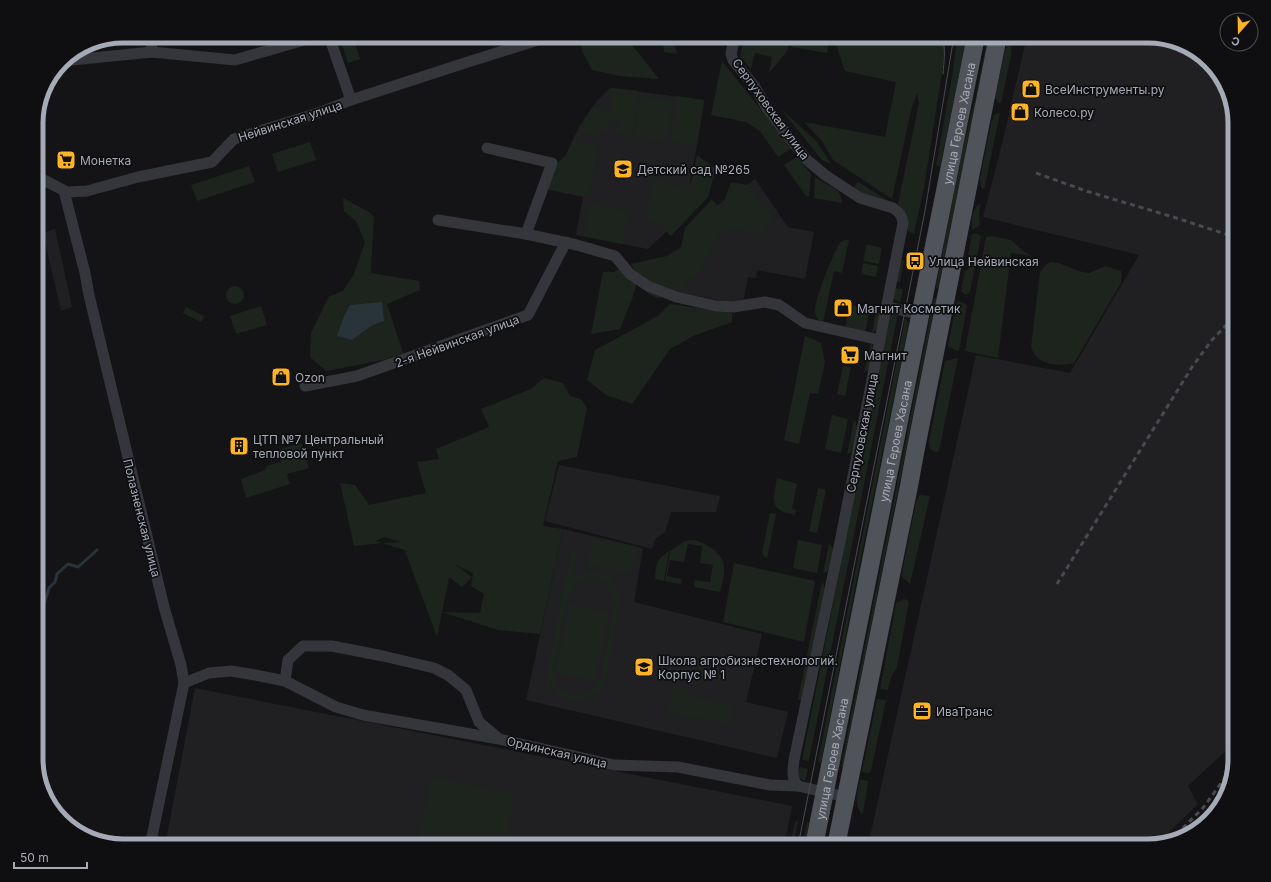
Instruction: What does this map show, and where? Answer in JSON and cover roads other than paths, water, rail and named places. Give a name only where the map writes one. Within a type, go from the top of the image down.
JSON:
[{"type":"main road","name":"улица Героев Хасана","points":[[815,839],[975,43]]},
{"type":"main road","name":"улица Героев Хасана","points":[[837,839],[997,43]]},
{"type":"street","points":[[151,43],[152,52]]},
{"type":"street","points":[[74,60],[152,52],[235,60],[294,43]]},
{"type":"street","points":[[331,43],[351,100]]},
{"type":"street","name":"Нейвинская улица","points":[[43,180],[67,192],[86,191],[138,177],[212,162],[234,139],[318,113],[351,100],[528,43]]},
{"type":"street","name":"Серпуховская улица","points":[[734,43],[732,54],[733,60],[755,87],[767,108],[806,158],[825,175],[860,198],[893,208],[901,216],[902,223],[887,307],[839,548],[794,760],[792,774],[794,782],[798,786]]},
{"type":"street","points":[[487,148],[552,163],[526,234]]},
{"type":"street","name":"Полазненская улица","points":[[64,191],[85,273],[164,607],[181,664],[184,683],[151,839]]},
{"type":"street","points":[[438,220],[566,242],[615,256],[630,274],[648,286],[676,297],[716,306],[733,307],[765,302],[770,303],[779,305],[806,324],[880,340]]},
{"type":"street","name":"2-я Нейвинская улица","points":[[305,386],[357,376],[528,315],[566,242]]},
{"type":"street","points":[[887,307],[920,314]]},
{"type":"street","name":"Ординская улица","points":[[285,681],[288,660],[303,646],[332,646],[425,666],[448,675],[466,690],[479,722],[499,739],[614,765],[678,767],[770,785],[798,786],[846,797]]},
{"type":"street","points":[[184,683],[209,673],[231,671],[285,681],[336,707],[363,715],[499,739]]},
{"type":"waterway","points":[[43,603],[49,588],[55,582],[57,574],[68,564],[78,567],[97,550]]},
{"type":"tram line","points":[[943,43],[943,74]]},
{"type":"tram line","points":[[799,839],[925,211],[953,43]]},
{"type":"railway","points":[[1036,173],[1086,191],[1228,235]]},
{"type":"railway","points":[[1057,584],[1192,367],[1212,340],[1228,323]]},
{"type":"railway","points":[[1178,833],[1203,808],[1226,777]]},
{"type":"place","name":"ВсеИнструменты.ру","points":[[1031,89]]},
{"type":"place","name":"Колесо.ру","points":[[1020,112]]},
{"type":"place","name":"Монетка","points":[[66,160]]},
{"type":"place","name":"Детский сад №265","points":[[623,169]]},
{"type":"place","name":"Улица Нейвинская","points":[[915,261]]},
{"type":"place","name":"Магнит Косметик","points":[[843,308]]},
{"type":"place","name":"Магнит","points":[[850,355]]},
{"type":"place","name":"Ozon","points":[[281,377]]},
{"type":"place","name":"ЦТП №7 Центральный тепловой пункт","points":[[239,446]]},
{"type":"place","name":"Школа агробизнестехнологий. Корпус № 1","points":[[644,667]]},
{"type":"place","name":"ИваТранс","points":[[922,711]]}]
